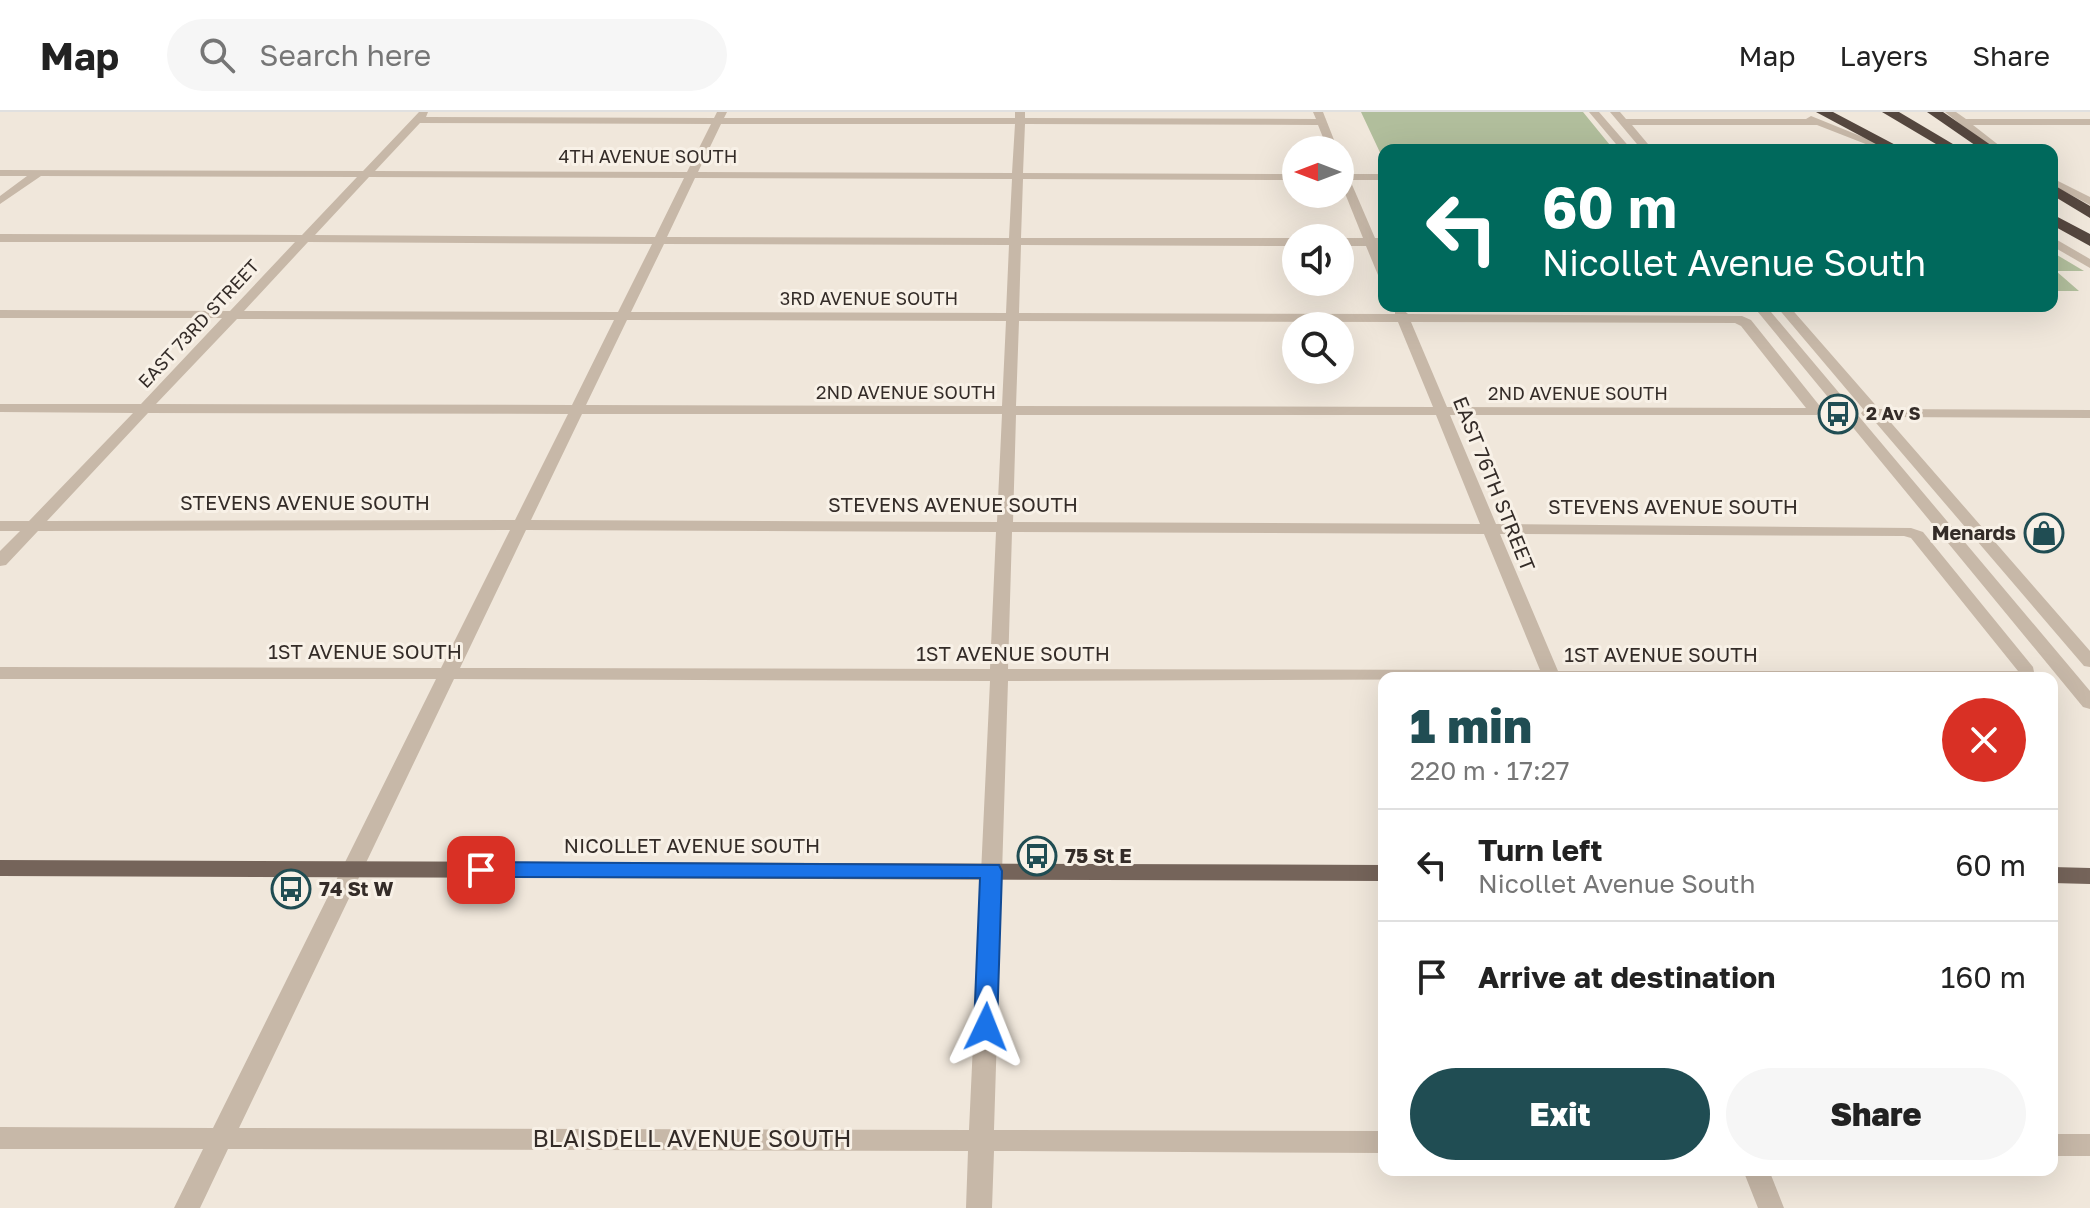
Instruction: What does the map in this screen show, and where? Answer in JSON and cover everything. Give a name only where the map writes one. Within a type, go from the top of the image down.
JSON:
[{"type":"highway","points":[[1934,112],[1982,144]]},
{"type":"highway","points":[[1883,115],[1923,144]]},
{"type":"highway","points":[[1883,115],[1943,144]]},
{"type":"highway","points":[[1821,117],[1884,144]]},
{"type":"highway","points":[[2058,192],[2090,213]]},
{"type":"highway","points":[[2058,207],[2090,225]]},
{"type":"highway","points":[[2058,223],[2090,242]]},
{"type":"highway","points":[[2058,228],[2090,242]]},
{"type":"main road","name":"NICOLLET AVENUE SOUTH","points":[[0,868],[1378,873]]},
{"type":"main road","points":[[2058,875],[2090,876]]},
{"type":"street","points":[[1594,112],[1622,144]]},
{"type":"street","points":[[1615,112],[1643,144]]},
{"type":"street","points":[[1790,112],[1821,117],[1877,144]]},
{"type":"street","points":[[1950,112],[1992,144]]},
{"type":"street","points":[[421,116],[1320,117],[1327,136]]},
{"type":"street","name":"EAST 73RD STREET","points":[[0,561],[421,116]]},
{"type":"street","points":[[187,1208],[720,116]]},
{"type":"street","points":[[979,1208],[1020,117]]},
{"type":"street","points":[[1624,122],[1821,117]]},
{"type":"street","points":[[1963,122],[2090,122]]},
{"type":"street","name":"4TH AVENUE SOUTH","points":[[0,173],[1282,177]]},
{"type":"street","points":[[0,201],[39,173]]},
{"type":"street","points":[[1354,175],[1378,177]]},
{"type":"street","points":[[2058,184],[2090,202]]},
{"type":"street","points":[[1354,204],[1378,261]]},
{"type":"street","points":[[0,238],[1282,242]]},
{"type":"street","points":[[1354,242],[1378,242]]},
{"type":"street","points":[[2058,245],[2090,264]]},
{"type":"street","name":"3RD AVENUE SOUTH","points":[[0,314],[1012,317],[1400,312],[1737,319],[1746,323],[1780,364],[1814,408],[1812,412]]},
{"type":"street","name":"EAST 76TH STREET","points":[[1400,312],[1550,672]]},
{"type":"street","points":[[1764,312],[2090,703]]},
{"type":"street","points":[[1787,312],[2089,661]]},
{"type":"street","name":"2ND AVENUE SOUTH","points":[[0,408],[1812,412]]},
{"type":"street","points":[[1849,413],[2090,414]]},
{"type":"street","name":"STEVENS AVENUE SOUTH","points":[[0,526],[1905,531],[1917,535],[2027,672]]},
{"type":"street","points":[[1957,542],[1984,564],[2064,657],[2089,661]]},
{"type":"street","name":"1ST AVENUE SOUTH","points":[[0,673],[1378,677]]},
{"type":"street","name":"BLAISDELL AVENUE SOUTH","points":[[0,1138],[1378,1142]]},
{"type":"street","points":[[2058,1145],[2090,1145]]},
{"type":"street","points":[[1758,1176],[1771,1208]]},
{"type":"green space","points":[[1361,112],[1583,112],[1609,144],[1378,144],[1378,148]]},
{"type":"green space","points":[[2058,256],[2084,271],[2058,271]]},
{"type":"green space","points":[[2058,273],[2079,291],[2058,291]]},
{"type":"place","name":"2 Av S","points":[[1838,414]]},
{"type":"place","name":"Menards","points":[[2044,533]]},
{"type":"place","name":"75 St E","points":[[1037,856]]},
{"type":"place","name":"74 St W","points":[[291,889]]},
{"type":"route","points":[[481,870],[991,871],[986,1027]]}]
